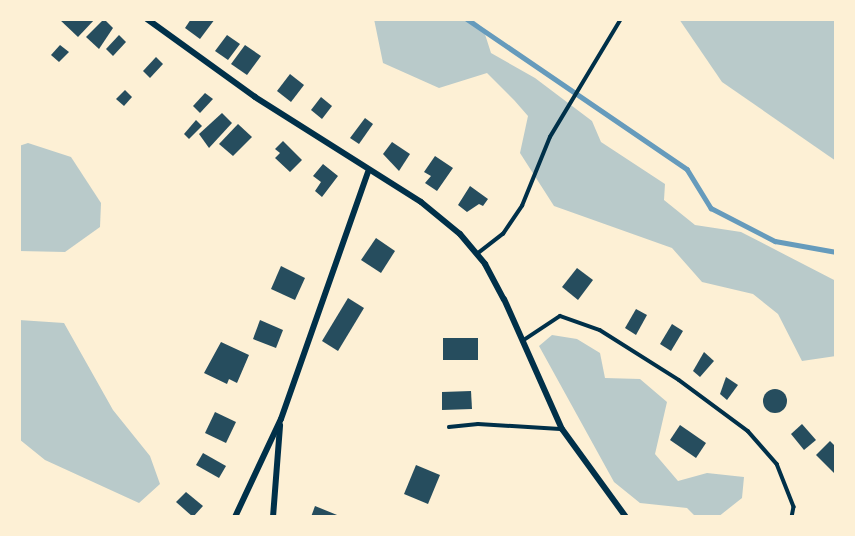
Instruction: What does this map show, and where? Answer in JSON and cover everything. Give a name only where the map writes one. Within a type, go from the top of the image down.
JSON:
[{"type":"street","points":[[147,19],[368,172],[421,202],[460,234],[477,254],[524,340],[562,429],[626,517]]},
{"type":"street","points":[[235,517],[281,419],[368,172]]},
{"type":"street","points":[[273,517],[281,419]]},
{"type":"lane","points":[[477,254],[503,234],[522,206],[550,137],[621,19]]},
{"type":"lane","points":[[524,340],[560,316],[600,330],[679,380],[748,431],[777,464],[794,507],[792,517]]},
{"type":"lane","points":[[449,427],[478,424],[562,429]]},
{"type":"shaded area","points":[[374,19],[472,19],[483,28],[491,53],[535,78],[592,121],[601,142],[665,184],[664,200],[695,225],[741,232],[836,281],[836,356],[802,361],[778,314],[753,294],[702,282],[672,248],[554,206],[520,153],[528,116],[514,100],[487,73],[439,88],[383,63]]},
{"type":"shaded area","points":[[679,19],[836,19],[836,161],[722,82]]},
{"type":"shaded area","points":[[28,143],[71,157],[101,203],[100,227],[65,252],[19,251],[19,146]]},
{"type":"shaded area","points":[[19,320],[64,323],[113,410],[150,456],[160,484],[139,503],[45,460],[19,439]]},
{"type":"shaded area","points":[[552,335],[577,339],[600,353],[605,378],[640,379],[667,402],[655,454],[678,481],[707,473],[744,477],[742,498],[718,517],[696,517],[687,508],[640,503],[614,482],[539,346]]},
{"type":"building","points":[[59,19],[95,19],[78,37]]},
{"type":"building","points":[[104,19],[113,28],[99,49],[86,37]]},
{"type":"building","points":[[191,19],[215,19],[200,39],[185,28]]},
{"type":"building","points":[[119,35],[126,42],[113,56],[106,49]]},
{"type":"building","points":[[227,35],[240,44],[228,60],[215,51]]},
{"type":"building","points":[[60,45],[69,52],[59,62],[51,55]]},
{"type":"building","points":[[245,45],[261,56],[247,75],[231,64]]},
{"type":"building","points":[[156,57],[163,64],[150,78],[143,71]]},
{"type":"building","points":[[290,74],[304,85],[291,102],[277,91]]},
{"type":"building","points":[[125,90],[132,97],[124,106],[116,99]]},
{"type":"building","points":[[205,93],[213,99],[200,113],[193,106]]},
{"type":"building","points":[[321,97],[332,106],[322,119],[311,110]]},
{"type":"building","points":[[222,113],[232,123],[209,148],[199,134]]},
{"type":"building","points":[[365,118],[373,124],[359,144],[350,138]]},
{"type":"building","points":[[196,120],[202,126],[189,139],[184,134]]},
{"type":"building","points":[[238,124],[252,137],[233,156],[219,144]]},
{"type":"building","points":[[283,141],[302,160],[290,172],[275,158],[280,153],[275,149]]},
{"type":"building","points":[[392,142],[410,154],[399,171],[383,154]]},
{"type":"building","points":[[435,156],[453,168],[437,191],[425,183],[431,176],[424,172]]},
{"type":"building","points":[[323,164],[338,176],[322,197],[315,191],[321,182],[313,176]]},
{"type":"building","points":[[470,186],[488,199],[483,206],[479,204],[467,212],[458,205]]},
{"type":"building","points":[[376,238],[395,251],[381,273],[361,260]]},
{"type":"building","points":[[281,266],[305,278],[295,300],[271,289]]},
{"type":"building","points":[[577,268],[593,280],[578,300],[562,287]]},
{"type":"building","points":[[348,298],[364,308],[338,351],[322,341]]},
{"type":"building","points":[[636,309],[647,315],[636,335],[625,328]]},
{"type":"building","points":[[260,320],[283,330],[276,348],[253,339]]},
{"type":"building","points":[[672,324],[683,331],[671,351],[660,344]]},
{"type":"building","points":[[443,338],[478,338],[478,360],[443,360]]},
{"type":"building","points":[[221,342],[249,355],[237,383],[229,379],[227,384],[204,373]]},
{"type":"building","points":[[704,352],[714,361],[700,377],[693,371]]},
{"type":"building","points":[[726,377],[738,385],[727,400],[720,394]]},
{"type":"building","points":[[770,389],[780,389],[787,396],[787,406],[780,413],[770,413],[763,406],[763,396]]},
{"type":"building","points":[[471,391],[472,409],[442,410],[442,392]]},
{"type":"building","points":[[215,412],[236,422],[226,443],[205,433]]},
{"type":"building","points":[[802,424],[816,440],[804,450],[791,434]]},
{"type":"building","points":[[680,425],[706,443],[696,458],[670,440]]},
{"type":"building","points":[[830,441],[836,447],[836,475],[816,455]]},
{"type":"building","points":[[203,453],[226,466],[219,478],[196,465]]},
{"type":"building","points":[[416,465],[440,475],[428,504],[404,494]]},
{"type":"building","points":[[186,492],[203,506],[193,517],[176,502]]},
{"type":"building","points":[[315,506],[342,517],[311,517]]},
{"type":"waterway","points":[[467,19],[687,169],[711,208],[775,241],[836,252]]}]
